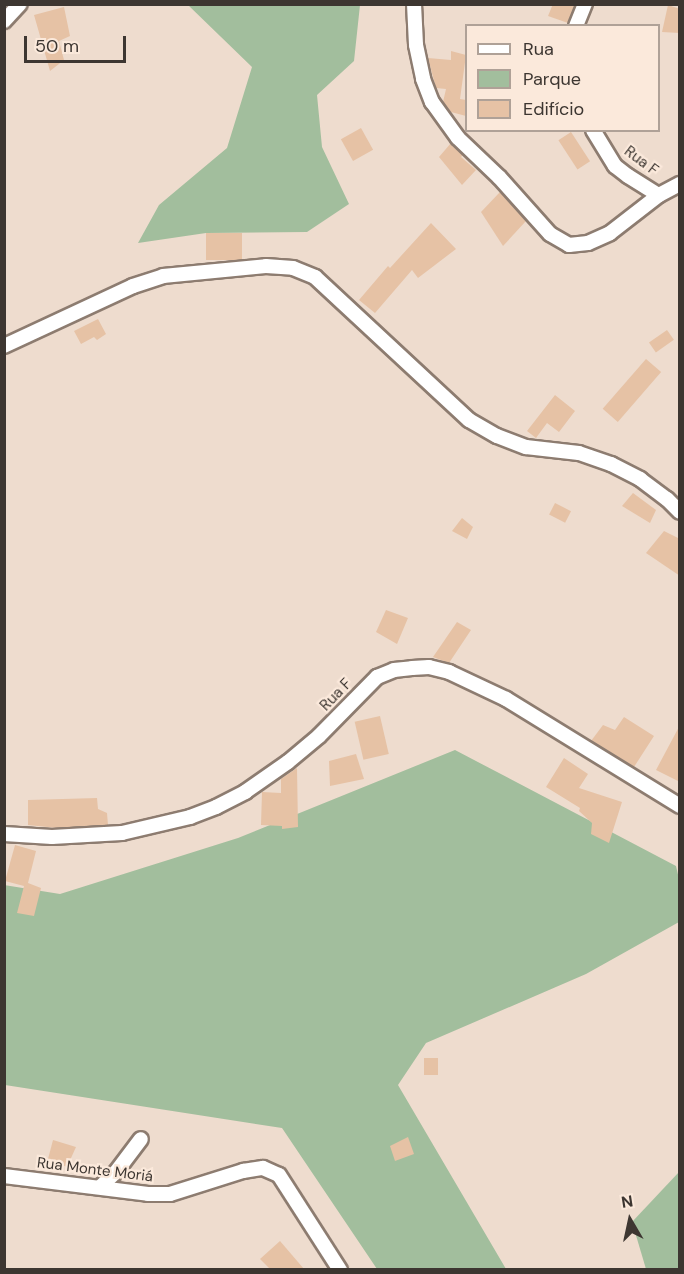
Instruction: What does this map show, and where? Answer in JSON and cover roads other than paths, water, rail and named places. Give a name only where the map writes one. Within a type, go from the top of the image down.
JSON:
[{"type":"street","points":[[4,21],[20,4]]},
{"type":"street","points":[[414,4],[416,45],[423,79],[432,102],[458,138],[499,177],[550,234],[569,245],[588,243],[610,233],[659,195]]},
{"type":"street","points":[[577,24],[585,4]]},
{"type":"street","name":"Rua F","points":[[594,132],[615,166],[659,195],[680,184]]},
{"type":"street","points":[[4,346],[133,286],[163,276],[266,266],[293,268],[315,277],[469,420],[497,436],[526,447],[579,453],[611,464],[640,479],[680,512]]},
{"type":"street","name":"Rua F","points":[[4,834],[52,837],[122,833],[190,817],[216,807],[245,792],[288,762],[319,736],[377,677],[394,670],[412,668],[429,668],[471,681],[549,725],[680,806]]},
{"type":"street","points":[[100,1187],[116,1172],[141,1139]]},
{"type":"street","name":"Rua Monte Moriá","points":[[4,1176],[148,1194],[170,1194],[243,1171],[263,1168],[279,1175],[340,1269]]}]
